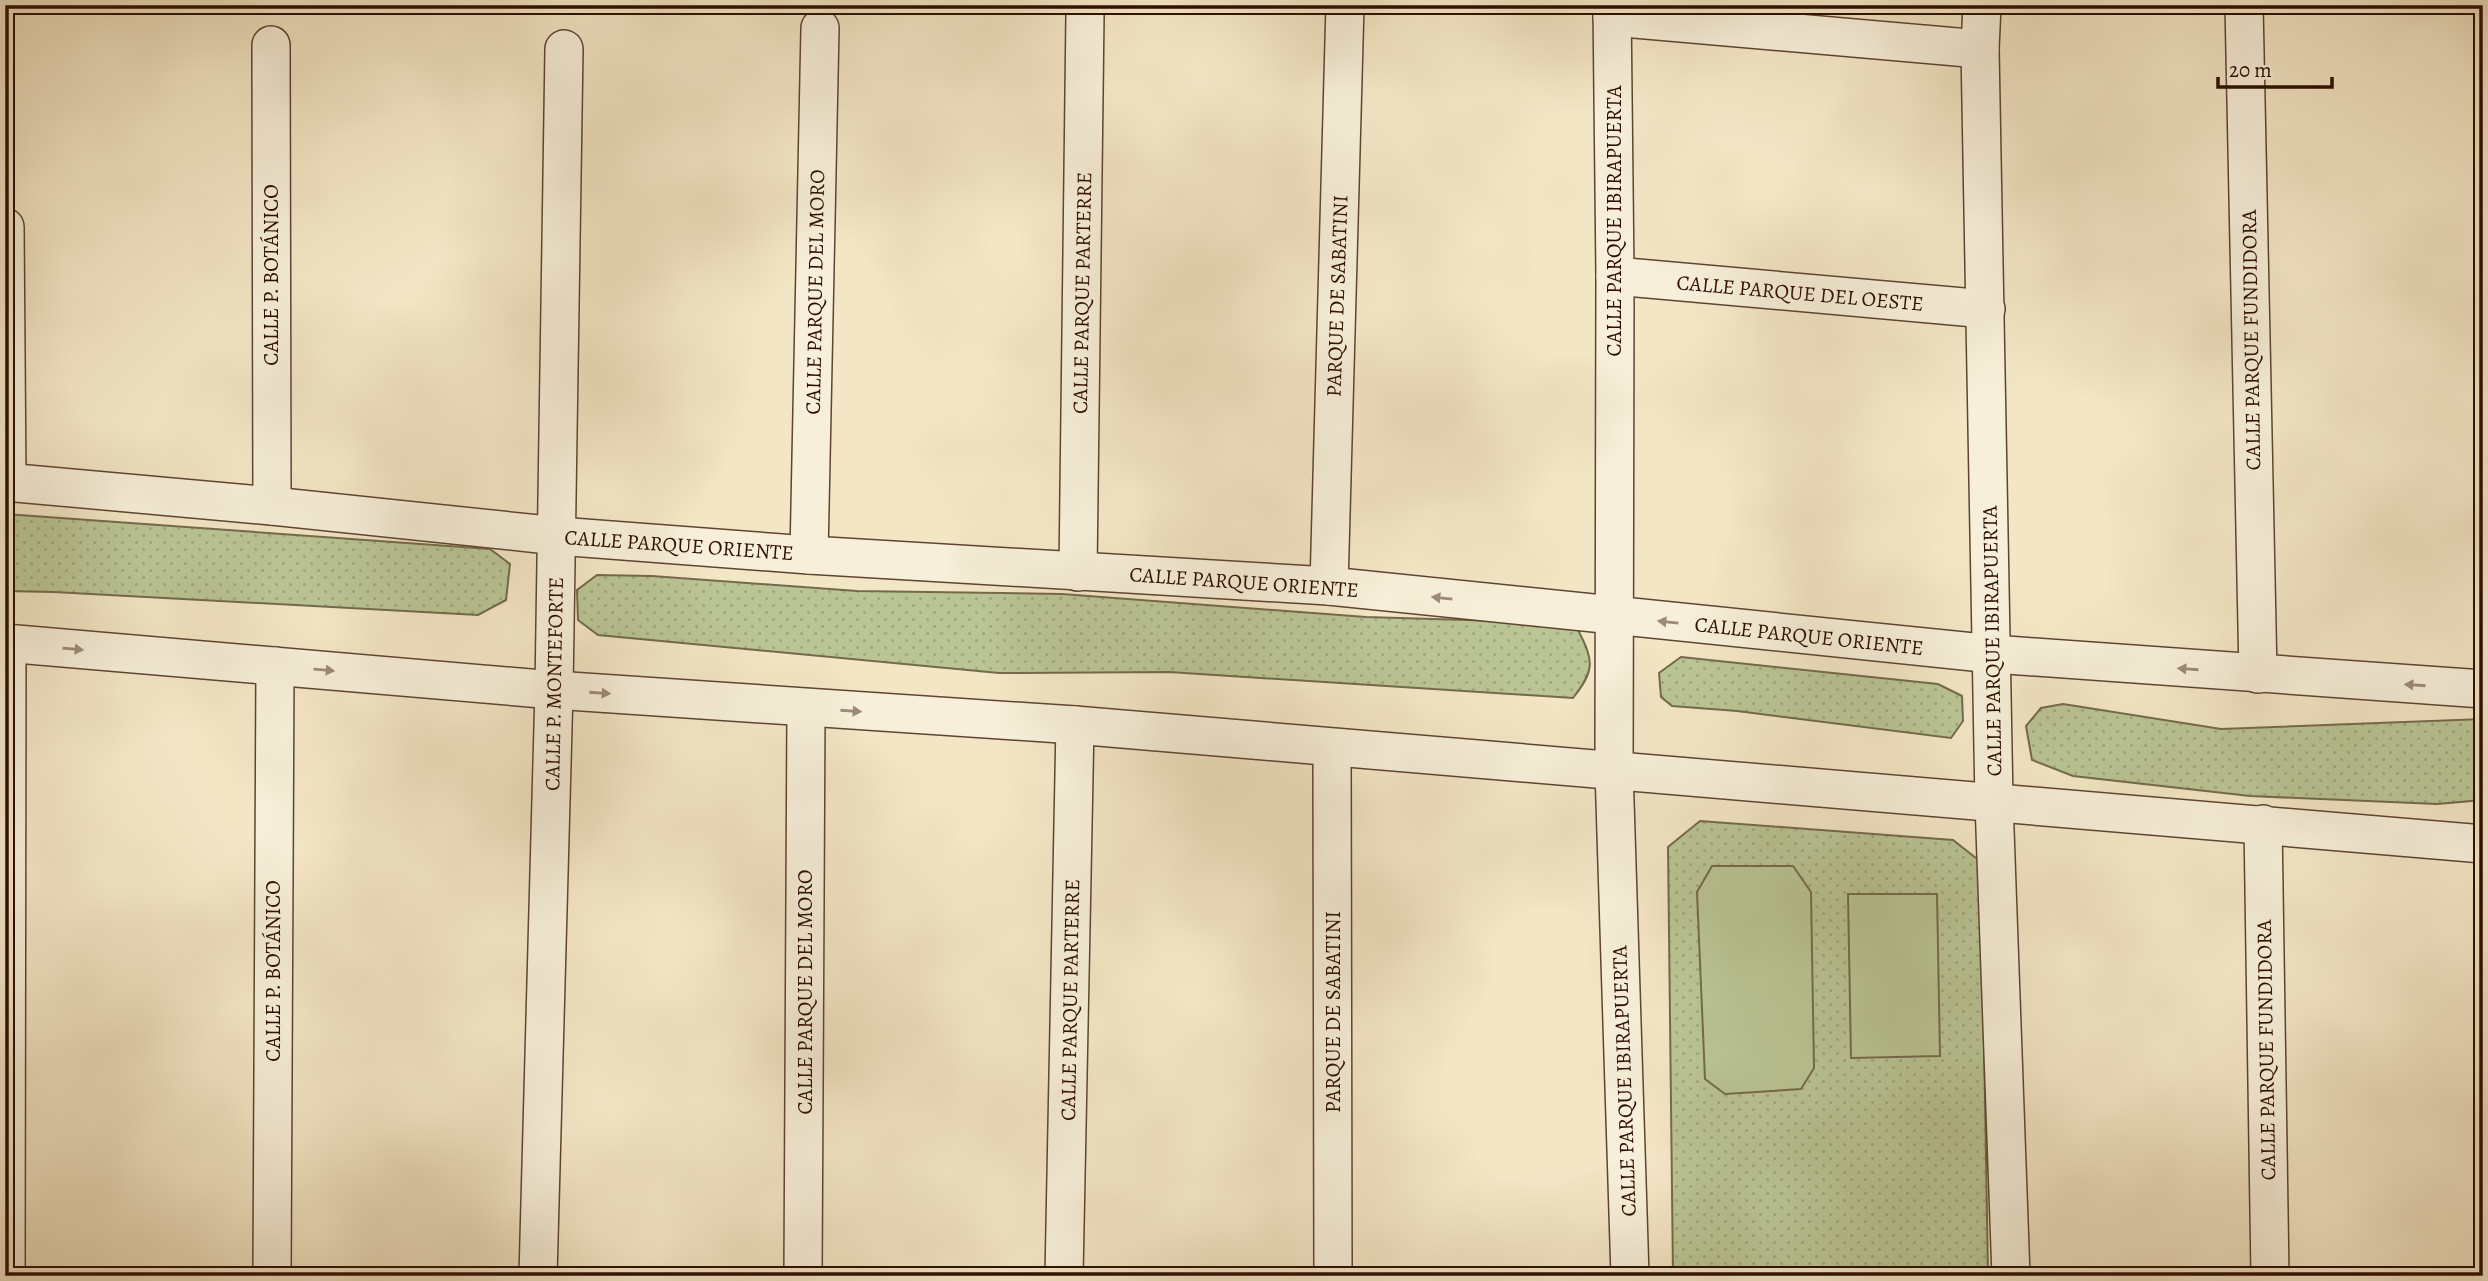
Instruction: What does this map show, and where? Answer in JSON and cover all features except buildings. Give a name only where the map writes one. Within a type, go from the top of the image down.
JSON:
[{"type":"street","name":"PARQUE DE SABATINI","points":[[1329,586],[1345,5]]},
{"type":"street","name":"CALLE PARQUE IBIRAPUERTA","points":[[1982,5],[1980,50],[1994,802],[2011,1276]]},
{"type":"street","name":"CALLE PARQUE FUNDIDORA","points":[[2244,5],[2258,674]]},
{"type":"street","name":"CALLE PARQUE IBIRAPUERTA","points":[[1612,11],[1615,276],[1614,770],[1630,1276]]},
{"type":"street","points":[[1612,11],[1980,50]]},
{"type":"street","name":"CALLE PARQUE PARTERRE","points":[[1078,572],[1085,14]]},
{"type":"street","name":"CALLE PARQUE DEL MORO","points":[[809,555],[820,28]]},
{"type":"street","name":"CALLE P. BOTÁNICO","points":[[271,44],[272,506]]},
{"type":"street","name":"CALLE P. MONTEFORTE","points":[[538,1276],[558,536],[564,49]]},
{"type":"street","points":[[5,227],[6,482]]},
{"type":"street","name":"CALLE PARQUE DEL OESTE","points":[[1615,276],[1986,309]]},
{"type":"street","name":"CALLE PARQUE ORIENTE","points":[[6,482],[558,536],[809,555],[1329,586],[1993,654],[2483,689]]},
{"type":"street","points":[[6,1276],[6,643],[554,690],[1075,725],[2483,844]]},
{"type":"street","name":"CALLE P. BOTÁNICO","points":[[272,1276],[275,666]]},
{"type":"street","name":"CALLE PARQUE DEL MORO","points":[[803,1276],[806,708]]},
{"type":"street","name":"CALLE PARQUE PARTERRE","points":[[1064,1276],[1075,725]]},
{"type":"street","name":"PARQUE DE SABATINI","points":[[1332,748],[1333,1276]]},
{"type":"street","name":"CALLE PARQUE FUNDIDORA","points":[[2263,824],[2270,1276]]},
{"type":"green space","points":[[5,514],[490,549],[510,564],[506,600],[478,615],[5,591]]},
{"type":"green space","points":[[597,575],[652,576],[857,591],[1062,594],[1366,617],[1533,622],[1578,630],[1590,665],[1585,680],[1573,698],[1169,672],[999,673],[598,635],[578,620],[577,590]]},
{"type":"green space","points":[[1681,657],[1938,684],[1962,696],[1963,721],[1951,738],[1737,711],[1672,706],[1661,697],[1659,673]]},
{"type":"green space","points":[[2063,704],[2221,729],[2483,719],[2483,800],[2437,804],[2250,796],[2073,776],[2032,760],[2026,726],[2041,708]]},
{"type":"green space","points":[[1700,821],[1953,840],[1981,862],[1988,1276],[1673,1276],[1668,847]]},
{"type":"green space","points":[[1712,866],[1793,866],[1811,892],[1814,1068],[1801,1089],[1725,1094],[1705,1079],[1697,892]]},
{"type":"green space","points":[[1848,894],[1937,894],[1940,1056],[1851,1058]]}]
